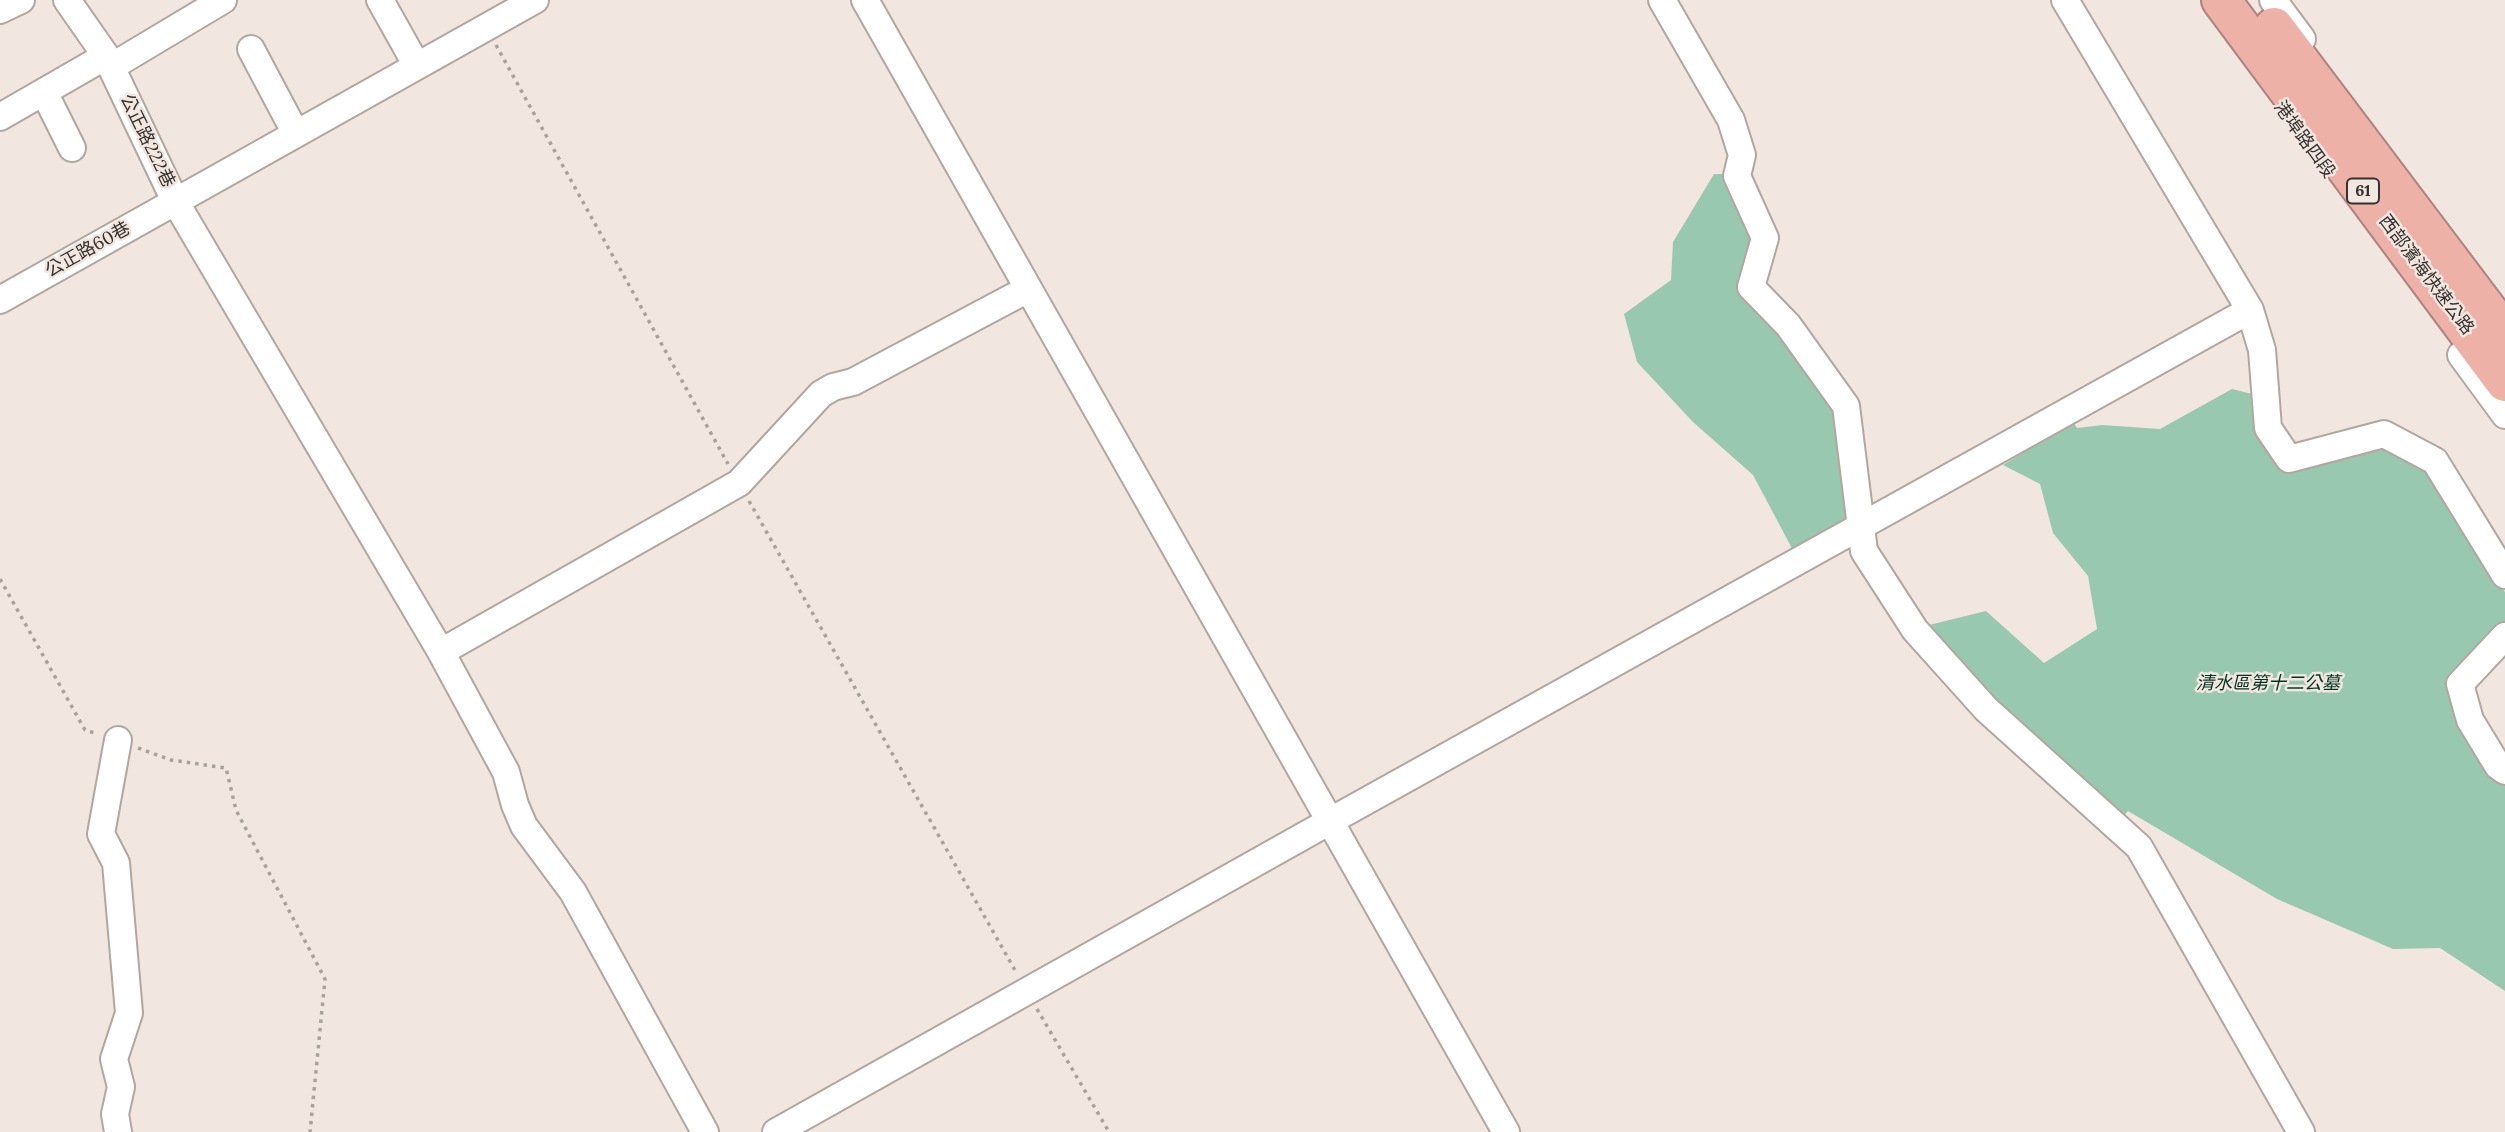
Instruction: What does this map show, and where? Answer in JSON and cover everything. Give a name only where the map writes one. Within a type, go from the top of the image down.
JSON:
[{"type":"highway","name":"西部濱海快速公路","points":[[2221,0],[2505,382]]},
{"type":"highway","name":"西部濱海快速公路","points":[[2254,0],[2505,333]]},
{"type":"street","points":[[0,10],[21,0]]},
{"type":"street","name":"公正路222巷","points":[[67,0],[108,62],[175,201],[535,0]]},
{"type":"street","points":[[0,117],[223,0]]},
{"type":"street","points":[[380,0],[417,66]]},
{"type":"street","points":[[866,0],[1506,1132]]},
{"type":"street","points":[[1662,0],[1731,120],[1735,132],[1742,155],[1737,176],[1765,238],[1751,287],[1788,325],[1846,406],[1864,551],[1914,629],[1986,709],[2138,847],[2301,1132]]},
{"type":"street","points":[[2065,0],[2250,310],[2262,350],[2268,428],[2289,459],[2384,435],[2435,461],[2505,575]]},
{"type":"street","name":"港埠路四段","points":[[2202,0],[2505,415]]},
{"type":"street","points":[[2273,0],[2505,313]]},
{"type":"street","points":[[251,49],[296,134]]},
{"type":"street","points":[[44,92],[72,148]]},
{"type":"street","points":[[175,201],[441,652],[506,772],[524,826],[573,892],[705,1132]]},
{"type":"street","name":"公正路60巷","points":[[0,300],[175,201]]},
{"type":"street","points":[[441,652],[739,483],[821,394],[833,387],[853,382],[1028,289]]},
{"type":"street","points":[[776,1132],[2250,310]]},
{"type":"street","points":[[2505,636],[2459,684],[2470,720],[2498,766],[2505,771]]},
{"type":"street","points":[[118,740],[101,834],[116,863],[129,1013],[114,1059],[121,1087],[115,1114],[118,1132]]},
{"type":"path","points":[[486,28],[739,483],[1109,1132]]},
{"type":"path","points":[[0,579],[85,730],[171,761],[226,768],[236,810],[325,979],[310,1132]]},
{"type":"green space","points":[[1714,174],[1727,174],[1755,244],[1740,291],[1783,328],[1824,391],[1837,419],[1851,526],[1795,554],[1753,475],[1693,422],[1637,362],[1624,314],[1671,280],[1673,242]]},
{"type":"green space","name":"清水區第十二公墓","points":[[2232,389],[2252,394],[2259,433],[2283,470],[2384,445],[2431,469],[2505,592],[2505,621],[2449,683],[2505,784],[2505,991],[2440,948],[2393,949],[2277,899],[2128,811],[2121,819],[1990,706],[1921,627],[1986,611],[2044,663],[2097,629],[2088,576],[2053,533],[2040,484],[2003,465],[2073,422],[2077,428],[2102,425],[2160,429]]}]
